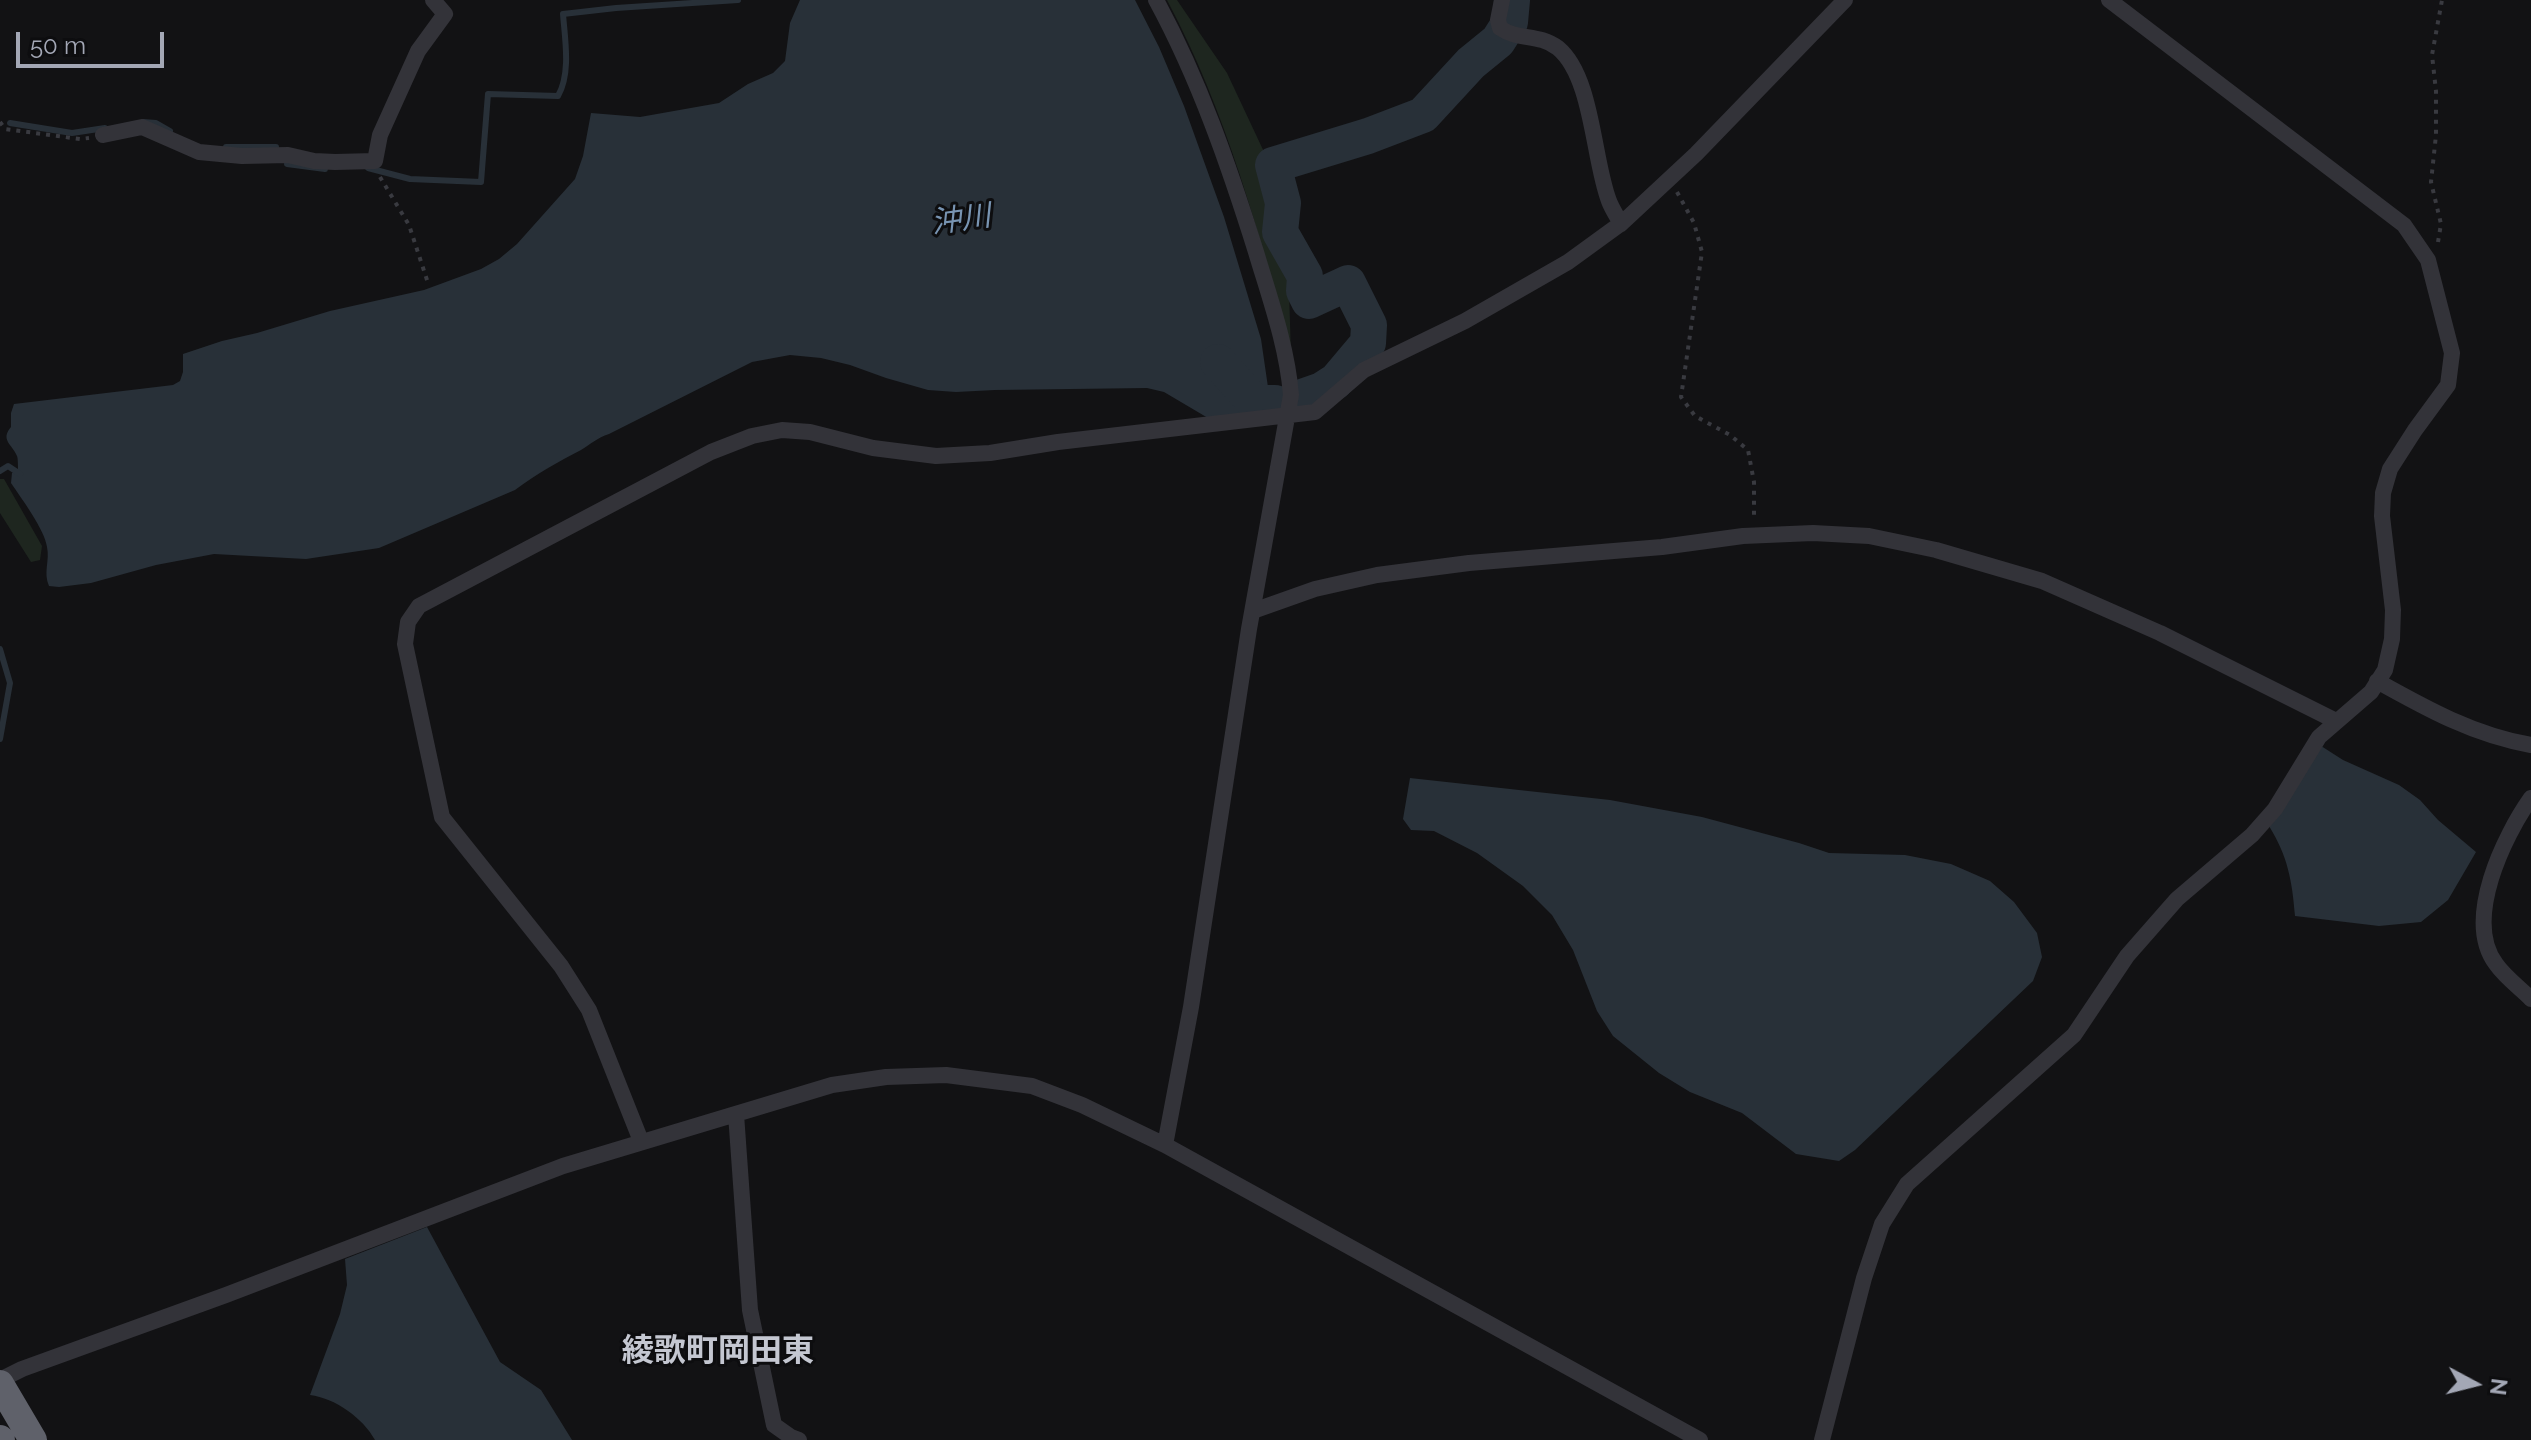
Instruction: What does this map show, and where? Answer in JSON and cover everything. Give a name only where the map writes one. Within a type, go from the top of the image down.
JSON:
[{"type":"highway","points":[[0,1382],[33,1440]]},
{"type":"street","points":[[103,135],[142,127],[199,152],[242,156],[288,155],[324,161],[375,161],[380,135],[418,51],[445,14],[433,0]]},
{"type":"street","points":[[1156,0],[1177,39],[1208,113],[1244,213],[1274,311],[1291,395],[1253,611],[1191,1007],[1165,1145]]},
{"type":"street","points":[[1502,0],[1498,20],[1505,32],[1539,37],[1559,49],[1578,74],[1609,201],[1621,224]]},
{"type":"street","points":[[641,1141],[589,1010],[561,966],[442,817],[405,644],[408,622],[419,606],[711,452],[752,436],[782,430],[810,432],[873,448],[936,456],[990,453],[1058,442],[1315,412],[1364,370],[1491,306],[1568,262],[1621,224],[1670,179],[1845,0]]},
{"type":"street","points":[[1822,1440],[1864,1278],[1882,1224],[1907,1184],[2074,1035],[2127,956],[2177,899],[2252,835],[2275,809],[2319,737],[2371,692],[2385,670],[2392,639],[2393,610],[2382,516],[2383,493],[2390,469],[2448,385],[2452,353],[2428,260],[2404,225],[2109,0]]},
{"type":"street","points":[[1253,611],[1315,589],[1377,575],[1469,563],[1754,536],[1813,533],[1869,536],[1936,550],[2042,581],[2160,633],[2336,721]]},
{"type":"street","points":[[2377,681],[2437,714],[2476,731],[2531,745]]},
{"type":"street","points":[[2531,798],[2508,836],[2489,882],[2483,932],[2494,963],[2531,999]]},
{"type":"street","points":[[0,1382],[22,1369],[563,1166],[832,1085],[886,1077],[946,1075],[1032,1086],[1082,1105],[1165,1145],[1700,1440]]},
{"type":"street","points":[[736,1114],[750,1310],[774,1425],[793,1439]]},
{"type":"path","points":[[2428,260],[2437,245],[2441,224],[2431,182],[2436,135],[2432,55],[2442,0]]},
{"type":"path","points":[[0,122],[5,129],[80,139],[103,135]]},
{"type":"path","points":[[379,172],[409,225],[428,283]]},
{"type":"path","points":[[1670,179],[1694,223],[1702,252],[1681,397],[1695,416],[1730,435],[1748,450],[1754,482],[1754,536]]},
{"type":"shaded area","points":[[1167,0],[1177,0],[1227,73],[1265,154],[1279,205],[1276,233],[1293,263],[1289,290],[1291,355],[1240,174],[1207,85]]},
{"type":"shaded area","points":[[0,479],[4,479],[42,546],[40,560],[31,562],[0,513]]},
{"type":"water","points":[[800,0],[1135,0],[1184,106],[1224,217],[1261,339],[1269,394],[1243,399],[1244,415],[1208,418],[1164,392],[1147,388],[928,390],[850,365],[790,355],[752,362],[601,437],[515,490],[379,548],[306,559],[214,554],[156,565],[91,583],[49,586],[45,540],[11,483],[12,473],[18,470],[17,456],[7,439],[14,404],[173,385],[180,381],[183,372],[183,354],[330,311],[424,290],[481,269],[517,244],[575,179],[591,113],[640,117],[719,103],[748,84],[773,73],[785,61],[790,23]]},
{"type":"water","points":[[2318,744],[2343,760],[2399,785],[2420,800],[2438,820],[2476,852],[2448,900],[2421,922],[2379,926],[2295,916],[2288,869],[2269,826]]},
{"type":"water","points":[[1410,778],[1610,800],[1702,817],[1829,853],[1905,855],[1951,864],[1990,881],[2014,902],[2037,933],[2042,957],[2033,981],[1855,1150],[1839,1161],[1796,1154],[1742,1113],[1690,1092],[1659,1073],[1613,1036],[1597,1011],[1573,950],[1552,915],[1523,886],[1477,853],[1434,831],[1411,830],[1403,819]]},
{"type":"water","points":[[427,1227],[500,1362],[541,1390],[572,1440],[375,1440],[347,1410],[329,1400],[310,1395],[340,1314],[347,1285],[345,1259]]},
{"type":"waterway","points":[[368,168],[410,179],[481,182],[488,94],[558,96],[566,67],[563,14],[738,0]]},
{"type":"waterway","name":"沖川","points":[[1302,397],[1336,381],[1368,343],[1369,325],[1348,283],[1309,301],[1304,291],[1305,276],[1280,232],[1283,203],[1273,165],[1368,136],[1423,115],[1471,63],[1498,41],[1510,22],[1512,0]]},
{"type":"waterway","points":[[143,122],[156,123],[170,131]]},
{"type":"waterway","points":[[10,123],[72,133],[105,128]]},
{"type":"waterway","points":[[226,147],[276,147]]},
{"type":"waterway","points":[[287,164],[325,169]]},
{"type":"waterway","name":"沖川","points":[[1218,362],[1255,403],[1275,403]]},
{"type":"waterway","points":[[0,471],[8,466],[20,474]]},
{"type":"waterway","points":[[0,649],[10,683],[0,739]]},
{"type":"district","name":"綾歌町岡田東","points":[[718,1351]]}]
